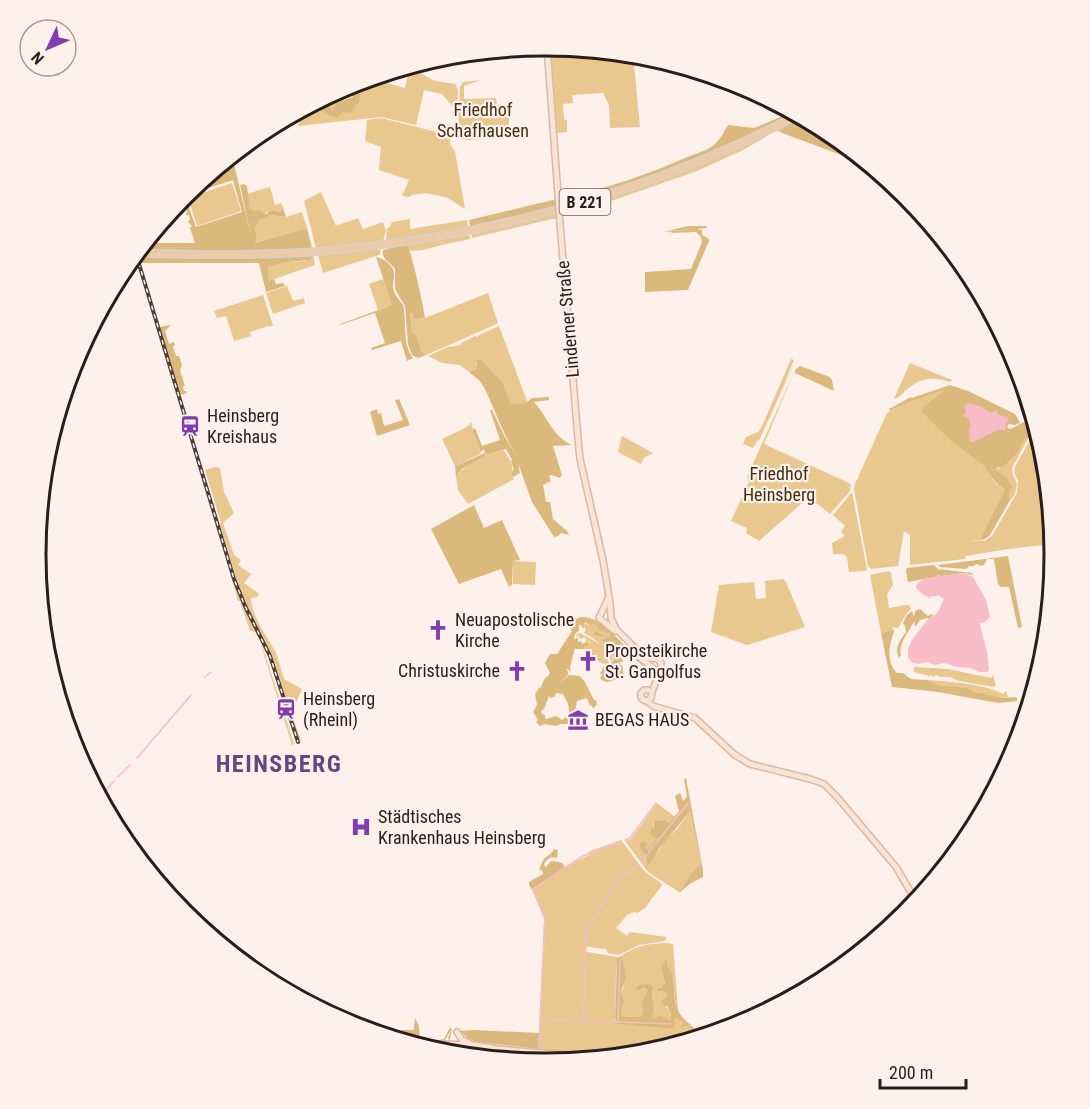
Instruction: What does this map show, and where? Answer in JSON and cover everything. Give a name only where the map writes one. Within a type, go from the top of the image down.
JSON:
[{"type":"main road","name":"Linderner Straße","points":[[548,56],[580,459],[603,560],[611,618],[616,629],[645,657],[657,659]]},
{"type":"main road","name":"B 221","points":[[148,253],[217,255],[323,251],[376,246],[475,230],[578,204],[684,167],[788,120]]},
{"type":"main road","name":"Linderner Straße","points":[[600,617],[608,600],[608,591]]},
{"type":"main road","points":[[610,607],[606,614],[600,617],[653,668],[656,676]]},
{"type":"main road","points":[[657,659],[656,676],[649,696],[653,706],[695,718],[735,755],[750,764],[824,784],[896,867],[911,893]]},
{"type":"main road","points":[[649,696],[661,672],[661,663],[657,659]]},
{"type":"main road","points":[[457,1032],[462,1040],[474,1045]]},
{"type":"main road","points":[[456,1044],[541,1053]]},
{"type":"main road","points":[[478,1049],[498,1049]]},
{"type":"green space","points":[[549,56],[610,60],[634,65],[640,127],[610,128],[609,105],[603,93],[572,95],[573,103],[563,104],[567,132],[557,133]]},
{"type":"green space","points":[[418,73],[435,81],[455,84],[458,90],[457,108],[454,108],[442,94],[424,90],[416,125],[381,117],[298,126],[300,121],[325,107],[384,82],[405,88],[408,75]]},
{"type":"green space","name":"Friedhof Schafhausen","points":[[481,80],[464,86],[464,99],[496,98],[497,105],[509,105],[509,138],[460,139],[458,131],[460,87],[463,82]]},
{"type":"green space","points":[[381,118],[449,135],[451,146],[455,151],[465,209],[448,198],[426,193],[410,197],[402,196],[409,180],[379,170],[381,147],[365,141],[367,120]]},
{"type":"green space","points":[[777,127],[782,133],[778,131],[772,133],[745,149],[697,171],[564,215],[563,210],[597,201]]},
{"type":"green space","points":[[232,183],[241,211],[197,226],[190,205],[202,193]]},
{"type":"green space","points":[[270,187],[275,205],[282,203],[282,212],[270,210],[264,214],[250,209],[247,194]]},
{"type":"green space","points":[[321,192],[336,226],[358,218],[363,229],[383,222],[386,231],[383,241],[316,248],[304,201]]},
{"type":"green space","points":[[558,211],[559,219],[472,238],[471,232]]},
{"type":"green space","points":[[302,212],[307,228],[255,243],[257,220],[270,215],[286,217]]},
{"type":"green space","points":[[410,219],[410,229],[467,220],[468,227],[386,241],[387,228],[392,222]]},
{"type":"green space","points":[[469,233],[470,239],[423,250],[410,251],[408,245]]},
{"type":"green space","points":[[381,250],[379,255],[323,273],[318,255]]},
{"type":"green space","points":[[313,254],[315,265],[269,281],[268,267],[287,262],[306,261]]},
{"type":"green space","points":[[383,279],[393,305],[378,310],[369,284]]},
{"type":"green space","points":[[287,286],[293,301],[304,298],[305,303],[273,314],[266,293]]},
{"type":"green space","points":[[488,293],[497,324],[426,355],[416,334],[412,332],[410,311],[416,318],[421,319]]},
{"type":"green space","points":[[263,295],[273,326],[250,332],[251,336],[234,341],[226,316],[217,318],[214,311]]},
{"type":"green space","points":[[499,326],[527,402],[512,404],[503,383],[482,360],[476,362],[476,369],[469,372],[460,365],[442,363],[428,356],[448,347],[461,345]]},
{"type":"green space","points":[[791,359],[794,360],[784,383],[795,361],[759,441],[753,448],[743,444],[746,437],[758,432],[762,426]]},
{"type":"green space","points":[[910,363],[952,380],[951,382],[938,379],[922,380],[894,399]]},
{"type":"green space","name":"Friedhof Heinsberg","points":[[795,370],[764,444],[851,484],[850,491],[830,514],[809,497],[759,541],[746,533],[747,528],[731,521],[749,482],[747,477]]},
{"type":"green space","points":[[942,389],[943,391],[923,407],[985,467],[998,486],[1006,490],[981,540],[968,540],[984,541],[992,536],[1017,493],[1018,481],[1014,472],[1015,467],[1030,440],[1039,489],[1043,545],[966,556],[965,559],[910,565],[910,535],[904,531],[898,566],[871,569],[868,566],[854,489],[855,483],[887,413]]},
{"type":"green space","points":[[470,422],[481,452],[455,466],[442,439],[467,427]]},
{"type":"green space","points":[[1029,435],[1013,466],[1012,472],[1017,484],[1015,494],[1009,502],[1007,478],[996,470],[1019,451]]},
{"type":"green space","points":[[622,436],[653,453],[644,458],[641,464],[618,452]]},
{"type":"green space","points":[[504,450],[512,465],[511,474],[514,479],[468,504],[458,490],[456,477],[477,459]]},
{"type":"green space","points":[[220,468],[224,492],[234,513],[223,523],[234,555],[241,560],[238,565],[251,574],[244,583],[259,594],[251,598],[254,612],[275,651],[284,679],[302,689],[294,708],[295,711],[293,711],[294,715],[292,715],[300,742],[272,656],[239,588],[205,470]]},
{"type":"green space","points":[[852,492],[867,570],[849,572],[847,557],[843,554],[833,554],[832,543],[845,536],[841,532],[845,526],[833,515]]},
{"type":"green space","points":[[217,525],[234,582],[256,633],[250,631],[240,601],[238,601]]},
{"type":"green space","points":[[513,561],[536,562],[535,585],[513,584]]},
{"type":"green space","points":[[889,571],[893,585],[887,594],[889,608],[909,605],[911,609],[898,628],[893,627],[894,630],[881,633],[870,575]]},
{"type":"green space","points":[[783,579],[805,627],[747,645],[711,632],[719,585],[754,582],[756,599],[766,598],[765,581]]},
{"type":"green space","points":[[586,623],[589,626],[595,624],[598,629],[610,634],[611,637],[593,632],[607,637],[602,640],[615,641],[608,645],[607,649],[603,647],[612,656],[612,662],[607,657],[609,664],[599,662],[584,649],[584,646],[590,643],[585,637],[580,639],[578,635],[575,639],[577,634],[580,633],[600,644],[584,633]]},
{"type":"green space","points":[[260,643],[294,744],[292,745]]},
{"type":"green space","points":[[914,667],[948,669],[991,678],[993,675],[996,685],[993,687],[936,675],[933,677],[914,672]]},
{"type":"green space","points":[[927,680],[976,685],[1003,694],[1006,691],[1008,697],[977,693],[968,688],[937,685]]},
{"type":"green space","points":[[657,803],[675,817],[669,823],[661,820],[654,822],[658,839],[648,851],[646,848],[639,847],[647,858],[659,851],[662,844],[690,811],[701,863],[679,892],[648,872],[625,841],[631,839]]},
{"type":"green space","points":[[621,840],[645,872],[662,885],[645,908],[627,915],[616,928],[627,936],[630,932],[667,937],[664,941],[639,945],[619,955],[608,953],[606,949],[588,946],[585,950],[618,957],[615,1020],[620,1024],[673,1029],[672,1021],[676,1018],[682,1022],[681,1026],[688,1025],[693,1030],[610,1049],[569,1052],[538,1049],[540,1047],[544,918],[532,890],[565,869],[564,867],[589,855],[588,852]]},
{"type":"green space","points":[[673,944],[678,1010],[667,960],[661,969],[665,985],[660,987],[658,992],[663,991],[667,994],[663,999],[670,1011],[670,1020],[659,1015],[652,1017],[653,990],[648,984],[640,990],[646,988],[648,990],[641,1003],[642,1015],[622,1016],[624,1005],[621,994],[625,979],[621,956],[642,946]]},
{"type":"shaded area","points":[[354,94],[360,94],[359,103],[355,105],[353,113],[343,112],[335,117],[322,109],[329,105],[333,111],[337,103],[353,97]]},
{"type":"shaded area","points":[[782,116],[786,118],[652,176],[563,207],[562,198],[627,180],[706,150],[717,142],[728,125],[754,128]]},
{"type":"shaded area","points":[[791,121],[844,156],[782,133],[777,127]]},
{"type":"shaded area","points":[[234,165],[251,236],[240,185],[247,186],[250,209],[266,214],[270,210],[282,212],[282,205],[286,217],[270,215],[258,220],[255,227],[257,238],[255,243],[307,228],[312,248],[217,252],[151,250],[156,243],[195,243],[190,228],[192,226],[188,222],[189,215],[186,215],[189,207],[196,227],[242,212],[233,180],[207,188]]},
{"type":"shaded area","points":[[557,199],[558,206],[470,227],[469,220]]},
{"type":"shaded area","points":[[688,226],[706,226],[707,228],[697,229],[702,230],[702,235],[709,241],[688,290],[645,292],[645,272],[691,269],[702,242],[701,237],[696,232],[672,233],[663,232]]},
{"type":"shaded area","points":[[408,245],[425,318],[414,318],[410,312],[412,332],[416,334],[421,350],[426,355],[418,358],[412,355],[408,344],[405,306],[395,289],[395,269],[383,253],[383,250],[389,248]]},
{"type":"shaded area","points":[[313,254],[310,260],[287,262],[268,267],[269,281],[274,279],[276,284],[283,283],[285,286],[266,292],[259,263],[142,263],[147,256]]},
{"type":"shaded area","points":[[376,257],[387,262],[393,270],[393,288],[403,305],[407,346],[413,358],[407,361],[401,341],[372,350],[371,348],[385,343],[375,313],[340,325],[392,305]]},
{"type":"shaded area","points":[[171,325],[165,331],[169,344],[174,342],[176,356],[179,356],[184,391],[187,393],[180,395],[159,327]]},
{"type":"shaded area","points":[[477,359],[482,360],[503,383],[512,404],[527,402],[532,398],[549,397],[549,400],[534,402],[555,432],[572,445],[553,446],[562,475],[560,478],[549,476],[551,481],[543,485],[546,502],[550,502],[553,519],[569,535],[561,533],[554,537],[532,502],[518,463],[520,473],[513,477],[511,474],[514,469],[506,449],[486,455],[484,449],[481,452],[472,430],[475,428],[482,446],[500,440],[490,410],[492,410],[517,457],[485,389],[480,381],[469,372],[476,369]]},
{"type":"shaded area","points":[[800,366],[830,377],[834,391],[795,373]]},
{"type":"shaded area","points":[[950,385],[968,391],[1015,414],[1020,423],[1009,424],[1007,426],[1009,429],[1026,421],[1029,435],[1019,451],[1003,467],[998,467],[996,470],[1007,478],[1012,487],[1009,502],[990,535],[985,539],[981,540],[1005,490],[999,486],[985,467],[947,437],[922,412],[923,407],[942,390],[890,411],[889,409],[912,398]]},
{"type":"shaded area","points":[[399,399],[410,425],[377,436],[370,412],[377,409],[378,414],[381,413],[384,426],[403,420],[395,400]]},
{"type":"shaded area","points":[[968,403],[980,406],[991,413],[997,410],[999,415],[1008,417],[1005,430],[997,430],[970,442],[969,418],[963,415],[966,413],[964,406]]},
{"type":"shaded area","points":[[485,453],[485,456],[462,469],[456,477],[455,466]]},
{"type":"shaded area","points":[[474,505],[484,528],[502,520],[520,560],[513,561],[512,585],[509,587],[501,569],[459,584],[431,529]]},
{"type":"shaded area","points":[[1008,556],[1022,627],[1018,628],[1009,587],[1001,587],[998,584],[994,559],[987,559],[984,565],[977,564],[966,569],[938,565]]},
{"type":"shaded area","points":[[934,565],[938,569],[972,573],[973,575],[963,573],[938,575],[908,582],[907,568]]},
{"type":"shaded area","points":[[963,573],[973,577],[986,600],[990,617],[980,625],[989,671],[980,672],[944,663],[935,665],[928,662],[913,663],[908,658],[908,649],[912,640],[928,619],[938,612],[944,599],[938,595],[930,598],[925,596],[916,588],[917,585],[921,581],[938,575]]},
{"type":"shaded area","points":[[920,609],[928,616],[933,615],[930,619],[920,620],[915,627],[914,621],[902,642],[899,658],[897,647],[906,632],[903,623],[907,615],[912,611],[914,617],[915,611]]},
{"type":"shaded area","points":[[581,617],[595,620],[615,636],[652,675],[628,652],[621,649],[627,654],[623,653],[621,659],[623,660],[619,662],[622,665],[624,677],[608,682],[603,681],[600,673],[603,667],[607,666],[610,671],[610,663],[614,661],[608,651],[613,649],[612,644],[615,641],[603,643],[602,640],[607,637],[596,636],[594,631],[610,637],[610,634],[598,629],[595,624],[589,625],[585,622],[584,629],[579,625],[579,631],[575,634],[574,639],[578,637],[578,642],[581,641],[582,644],[586,642],[585,640],[590,644],[584,646],[584,649],[575,648],[571,671],[566,669],[568,675],[557,686],[569,675],[580,676],[597,704],[593,709],[587,698],[577,701],[572,717],[574,720],[557,726],[544,724],[540,726],[533,712],[537,705],[535,694],[550,673],[545,663],[550,654],[557,654],[572,631],[569,622]],"holes":[[[556,693],[563,694],[570,716],[562,720],[556,716],[546,719],[541,711],[549,696],[550,698]]]},
{"type":"shaded area","points":[[894,630],[890,659],[897,673],[903,673],[911,679],[927,680],[937,685],[968,688],[977,693],[1003,698],[1015,697],[1017,701],[998,703],[938,692],[892,687],[881,633]]},
{"type":"shaded area","points":[[686,778],[703,870],[703,877],[679,892],[701,863],[690,811],[649,864],[646,864],[647,858],[639,847],[645,842],[649,850],[658,839],[651,835],[654,821],[664,820],[669,823],[679,811],[675,796],[680,793],[683,801],[687,797],[684,779]]},
{"type":"shaded area","points":[[554,849],[558,850],[557,858],[548,859],[544,864],[545,867],[554,861],[562,863],[566,869],[532,890],[529,882],[543,874],[539,869],[544,859]]},
{"type":"shaded area","points":[[621,956],[625,975],[621,993],[624,1003],[622,1016],[642,1015],[641,1003],[648,990],[644,988],[637,991],[636,989],[638,985],[648,984],[653,987],[652,1017],[659,1015],[670,1020],[671,1014],[661,1000],[666,998],[667,994],[657,990],[665,984],[661,969],[666,959],[672,975],[679,1012],[695,1030],[688,1025],[681,1028],[682,1022],[676,1018],[673,1021],[675,1025],[673,1029],[617,1024],[615,1018],[617,959]]},
{"type":"shaded area","points":[[415,1018],[419,1026],[420,1037],[414,1035]]},
{"type":"shaded area","points":[[452,1028],[450,1040],[448,1039],[451,1030],[445,1040],[436,1040],[444,1039],[449,1029]]},
{"type":"shaded area","points":[[395,1030],[414,1030],[414,1035]]},
{"type":"shaded area","points":[[459,1031],[540,1033],[540,1047],[538,1049],[476,1042]]},
{"type":"waterway","points":[[205,677],[211,672]]},
{"type":"waterway","points":[[137,758],[191,695]]},
{"type":"waterway","points":[[118,777],[130,765]]},
{"type":"waterway","points":[[106,790],[114,781]]},
{"type":"waterway","points":[[625,840],[630,838],[656,803]]},
{"type":"waterway","points":[[641,862],[688,803]]},
{"type":"waterway","points":[[537,1049],[539,1047],[545,918],[533,889],[583,856],[621,842]]},
{"type":"waterway","points":[[541,1019],[584,1021],[586,932],[610,892],[638,865]]},
{"type":"waterway","points":[[585,1021],[618,1022],[620,959]]},
{"type":"waterway","points":[[619,1022],[671,1024]]},
{"type":"railway","points":[[140,266],[234,579],[270,656],[298,742]]},
{"type":"place","name":"Heinsberg Kreishaus","points":[[190,426]]},
{"type":"place","name":"Neuapostolische Kirche","points":[[438,630]]},
{"type":"place","name":"Propsteikirche St. Gangolfus","points":[[588,661]]},
{"type":"place","name":"Christuskirche","points":[[517,671]]},
{"type":"place","name":"Heinsberg (Rheinl)","points":[[286,709]]},
{"type":"place","name":"BEGAS HAUS","points":[[578,720]]},
{"type":"place","name":"Städtisches Krankenhaus Heinsberg","points":[[361,827]]},
{"type":"district","name":"HEINSBERG","points":[[279,764]]}]
